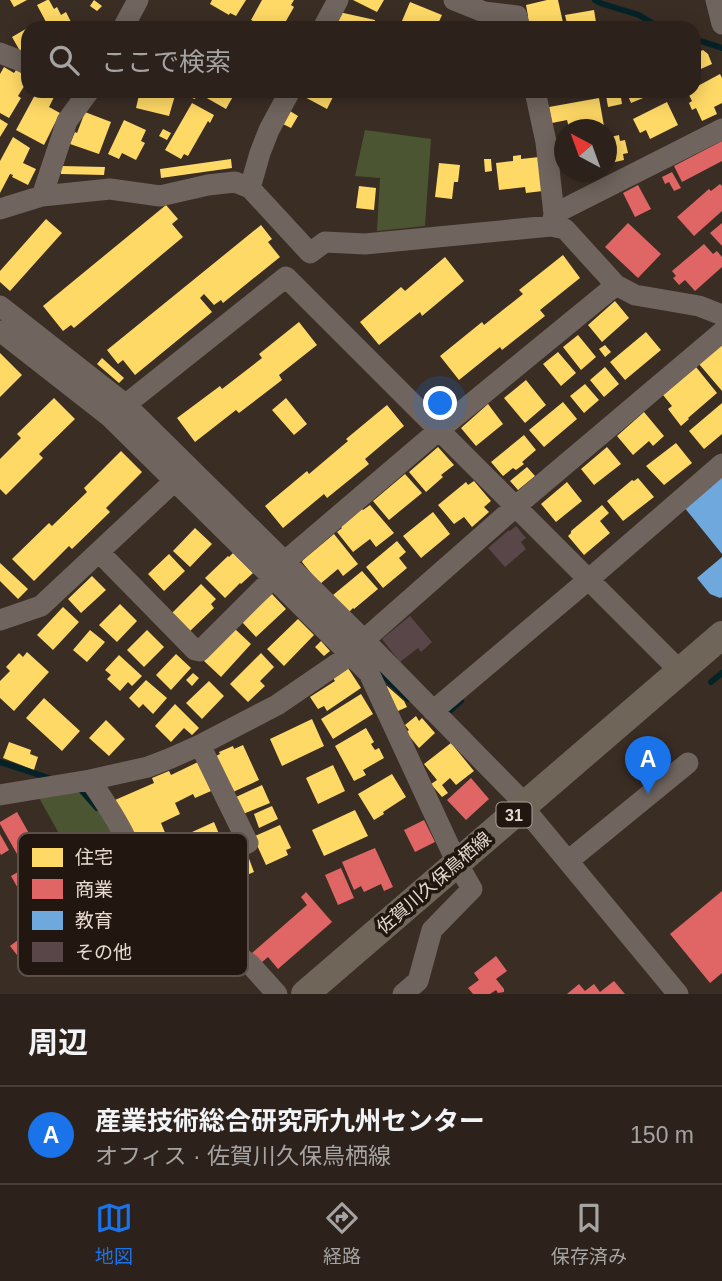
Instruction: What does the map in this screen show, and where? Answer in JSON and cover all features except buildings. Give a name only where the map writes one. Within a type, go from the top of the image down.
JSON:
[{"type":"main road","name":"佐賀川久保鳥栖線","points":[[305,994],[722,635]]},
{"type":"street","points":[[128,21],[138,0]]},
{"type":"street","points":[[327,21],[338,0]]},
{"type":"street","points":[[454,0],[484,12],[517,16],[518,21]]},
{"type":"street","points":[[716,0],[722,24]]},
{"type":"street","points":[[0,53],[21,61]]},
{"type":"street","points":[[43,196],[67,121],[84,98]]},
{"type":"street","points":[[250,188],[269,130],[286,98]]},
{"type":"street","points":[[537,98],[546,142],[552,220]]},
{"type":"street","points":[[117,410],[286,277],[325,242],[365,244],[552,220],[722,129]]},
{"type":"street","points":[[0,209],[43,196],[110,189],[160,197],[208,185],[235,182],[250,188],[310,253]]},
{"type":"street","points":[[552,220],[565,229],[616,285],[635,295],[699,306],[722,315]]},
{"type":"street","points":[[286,277],[680,671]]},
{"type":"street","points":[[99,552],[195,650],[200,651],[275,572],[439,430],[616,285]]},
{"type":"street","points":[[0,306],[117,410],[275,572],[357,648],[433,710],[524,806],[678,994]]},
{"type":"street","points":[[0,331],[117,410]]},
{"type":"street","points":[[0,795],[90,780],[148,766],[200,745],[277,705],[357,648],[515,507],[722,332]]},
{"type":"street","points":[[433,710],[722,464]]},
{"type":"street","points":[[0,620],[41,606],[182,474]]},
{"type":"street","points":[[357,648],[457,863],[472,889],[432,930],[418,981],[403,994]]},
{"type":"street","points":[[200,745],[243,833]]},
{"type":"street","points":[[568,861],[688,763]]},
{"type":"street","points":[[90,780],[123,833]]},
{"type":"street","points":[[248,963],[277,994]]},
{"type":"green space","points":[[365,130],[431,139],[425,226],[377,231],[380,178],[355,176]]},
{"type":"green space","points":[[82,789],[111,819],[116,833],[59,833],[38,796]]},
{"type":"waterway","points":[[595,0],[649,21]]},
{"type":"waterway","points":[[701,41],[722,48]]},
{"type":"waterway","points":[[375,668],[408,699]]},
{"type":"waterway","points":[[711,682],[722,673]]},
{"type":"waterway","points":[[446,714],[461,701]]},
{"type":"waterway","points":[[0,762],[49,778]]},
{"type":"waterway","points":[[82,791],[97,808]]},
{"type":"place","name":"産業技術総合研究所九州センター","points":[[648,794]]}]
